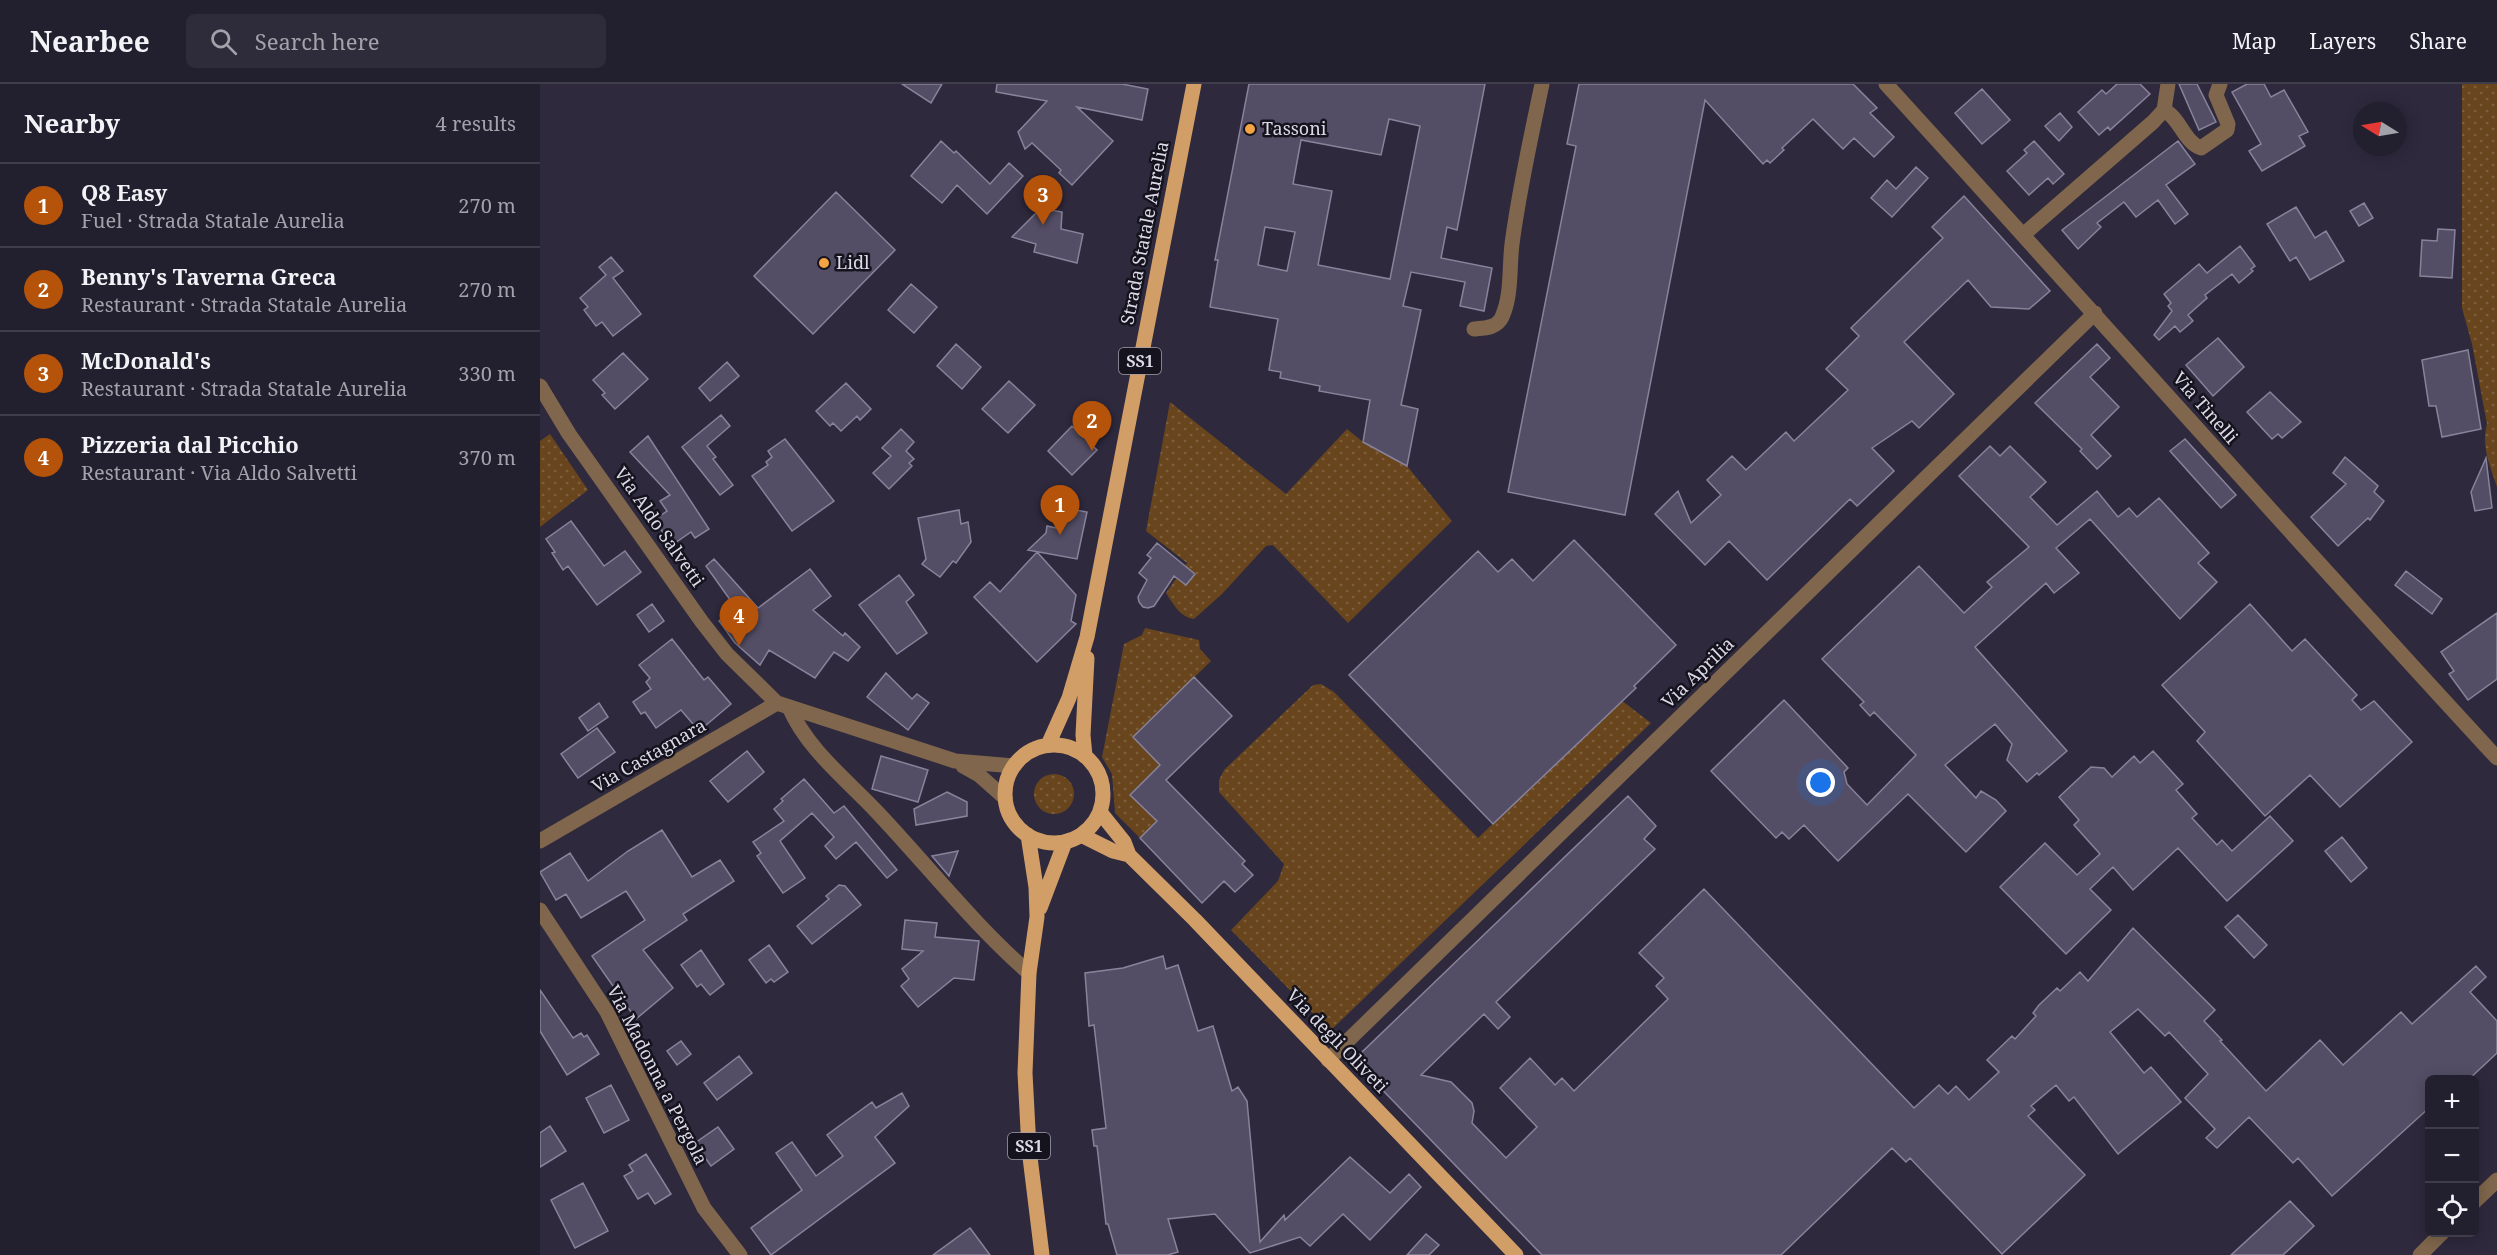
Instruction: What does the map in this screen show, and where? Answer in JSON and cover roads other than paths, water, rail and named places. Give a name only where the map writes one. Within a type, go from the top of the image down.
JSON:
[{"type":"main road","name":"Strada Statale Aurelia","points":[[1048,745],[1069,698],[1087,637],[1194,84]]},
{"type":"main road","name":"Strada Statale Aurelia","points":[[1087,637],[1083,735],[1085,756],[1095,767],[1101,781],[1103,797],[1100,812]]},
{"type":"main road","points":[[1085,756],[1061,745],[1048,745],[1023,756],[1009,776],[1005,798],[1009,813],[1028,835],[1053,843],[1065,842],[1081,835],[1092,825],[1100,812]]},
{"type":"main road","name":"Via degli Oliveti","points":[[1100,812],[1124,842],[1129,855],[1195,920],[1516,1255]]},
{"type":"main road","name":"SS1","points":[[1028,835],[1036,887],[1037,917],[1029,973],[1025,1073],[1029,1149],[1042,1255]]},
{"type":"main road","name":"Via degli Oliveti","points":[[1081,835],[1113,851],[1129,855]]},
{"type":"main road","name":"SS1","points":[[1037,917],[1065,842]]},
{"type":"street","points":[[1474,329],[1487,328],[1498,323],[1505,307],[1522,178],[1542,84]]},
{"type":"street","name":"Via Tinelli","points":[[1886,84],[2095,313],[2298,543],[2497,758]]},
{"type":"street","points":[[2023,235],[2153,122],[2164,110],[2168,84]]},
{"type":"street","points":[[2164,110],[2177,120],[2192,142],[2201,148],[2227,130],[2228,124],[2216,95],[2220,84]]},
{"type":"street","name":"Via Aprilia","points":[[1328,1060],[2095,313]]},
{"type":"street","name":"Via Aldo Salvetti","points":[[540,386],[569,434],[702,622],[727,654],[783,705],[955,761],[979,775],[1005,798]]},
{"type":"street","points":[[783,705],[819,752],[878,813],[996,944],[1029,973]]},
{"type":"street","name":"Via Castagnara","points":[[540,842],[783,705]]},
{"type":"street","name":"Via Aldo Salvetti","points":[[955,761],[1014,766]]},
{"type":"street","name":"Via Madonna a Pergola","points":[[540,910],[607,1012],[704,1208],[740,1255]]},
{"type":"street","points":[[2479,1198],[2497,1180]]},
{"type":"street","points":[[2420,1255],[2439,1237]]},
{"type":"place","name":"Tassoni","points":[[1250,129]]},
{"type":"place","name":"McDonald's","points":[[1043,225]]},
{"type":"place","name":"Lidl","points":[[824,263]]},
{"type":"place","name":"Benny's Taverna Greca","points":[[1092,451]]},
{"type":"place","name":"Q8 Easy","points":[[1060,535]]},
{"type":"place","name":"Pizzeria dal Picchio","points":[[739,646]]}]
